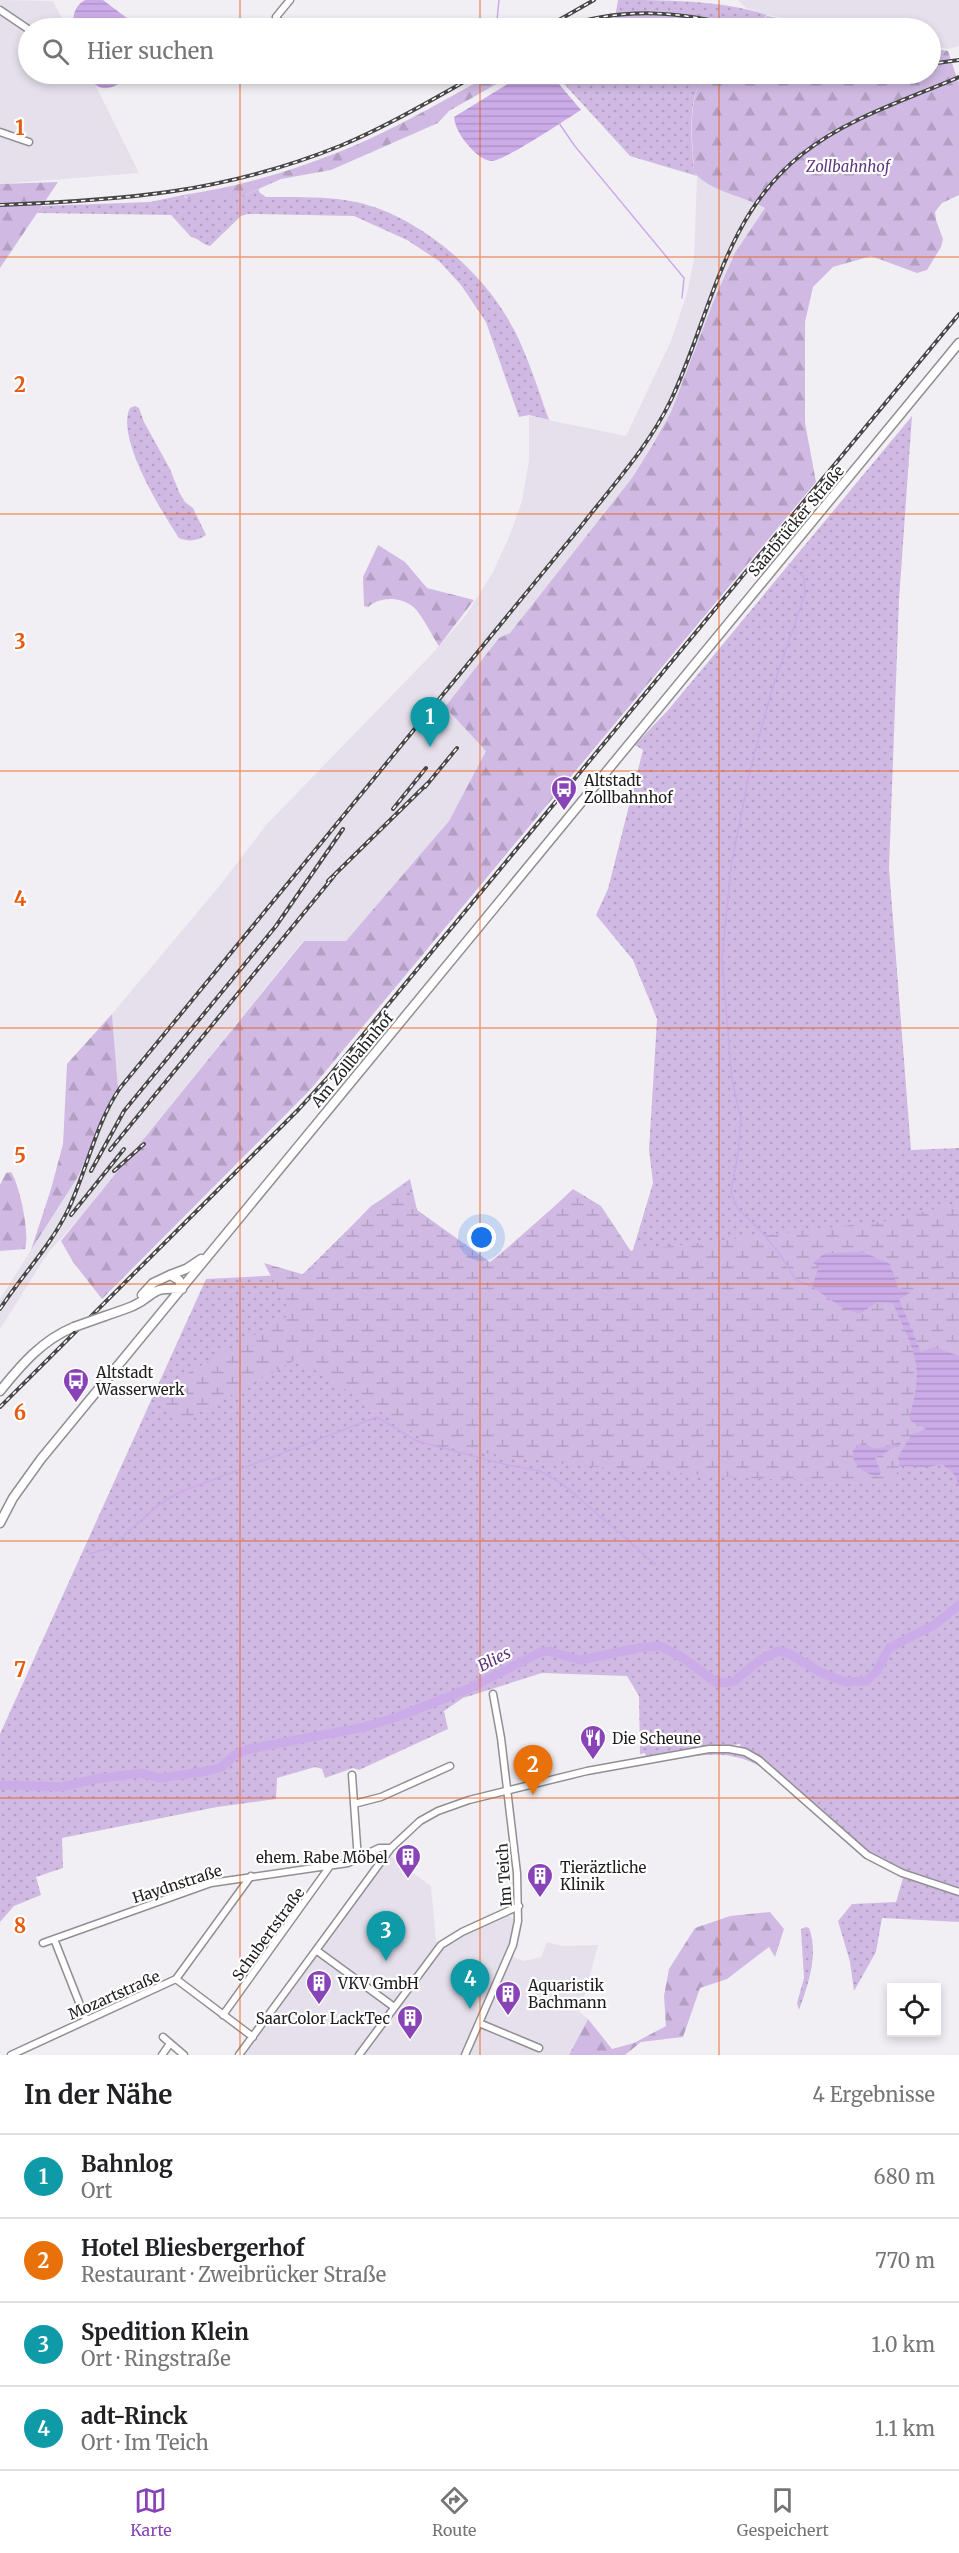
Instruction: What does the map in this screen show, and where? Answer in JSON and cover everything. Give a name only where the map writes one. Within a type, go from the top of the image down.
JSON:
[{"type":"main road","name":"Saarbrücker Straße","points":[[654,715],[959,343]]},
{"type":"main road","name":"Am Zollbahnhof","points":[[0,1522],[24,1481],[654,715]]},
{"type":"main road","points":[[125,1309],[153,1282],[192,1266],[211,1252]]},
{"type":"main road","points":[[0,1391],[34,1352],[49,1340],[74,1327],[141,1302],[154,1290],[167,1287],[182,1289],[179,1280],[170,1275]]},
{"type":"main road","points":[[154,1290],[164,1294],[167,1306]]},
{"type":"street","points":[[277,18],[290,0]]},
{"type":"street","points":[[0,11],[18,23]]},
{"type":"street","points":[[0,132],[29,142]]},
{"type":"street","name":"Im Teich","points":[[465,2055],[513,1945],[519,1906],[518,1874],[501,1738],[493,1694]]},
{"type":"street","points":[[239,2055],[391,1848],[411,1829],[438,1811],[507,1790],[587,1771],[718,1748],[745,1752],[775,1773],[867,1855],[902,1873],[959,1892]]},
{"type":"street","points":[[354,1804],[381,1797],[450,1766]]},
{"type":"street","points":[[352,1775],[358,1860]]},
{"type":"street","name":"Haydnstraße","points":[[43,1943],[200,1887],[251,1876],[330,1866],[358,1860],[379,1848],[391,1848]]},
{"type":"street","name":"Schubertstraße","points":[[223,2015],[330,1866]]},
{"type":"street","name":"Mozartstraße","points":[[11,2055],[176,1979],[251,1876]]},
{"type":"street","points":[[359,2055],[441,1945],[462,1932],[519,1906]]},
{"type":"street","points":[[54,1940],[86,2020]]},
{"type":"street","points":[[316,1950],[394,2007]]},
{"type":"street","points":[[176,1979],[253,2037]]},
{"type":"street","points":[[479,2023],[539,2048]]},
{"type":"street","points":[[163,2037],[184,2055]]},
{"type":"street","points":[[162,2055],[170,2045]]},
{"type":"shaded area","points":[[0,0],[53,1],[62,18],[18,18],[18,84],[95,84],[139,173],[0,184]]},
{"type":"shaded area","points":[[85,0],[103,0],[127,18],[74,18],[78,5]]},
{"type":"shaded area","points":[[738,0],[959,0],[959,46],[948,49],[941,48],[941,18],[784,18],[746,8]]},
{"type":"shaded area","points":[[95,84],[118,84],[109,88]]},
{"type":"shaded area","points":[[508,84],[559,84],[581,110],[536,139],[491,161],[476,153],[463,139],[454,117]]},
{"type":"shaded area","points":[[697,176],[718,188],[744,195],[765,208],[735,254],[714,300],[671,412],[632,478],[510,633],[499,638],[445,707],[486,751],[449,821],[346,941],[303,941],[82,1215],[48,1253],[0,1329],[0,1299],[50,1220],[118,1088],[112,1014],[221,884],[267,824],[430,656],[466,615],[493,572],[522,501],[529,460],[529,416],[626,436],[671,341],[687,293],[694,259]]},
{"type":"shaded area","points":[[863,1252],[890,1264],[898,1288],[911,1292],[899,1299],[921,1352],[934,1347],[959,1356],[959,1485],[954,1474],[942,1464],[928,1467],[900,1466],[898,1457],[911,1435],[926,1429],[911,1421],[909,1417],[914,1399],[917,1370],[911,1346],[893,1303],[877,1302],[860,1314],[844,1309],[812,1287],[819,1266],[813,1263],[825,1253]]},
{"type":"shaded area","points":[[899,1442],[901,1444],[875,1458],[881,1472],[878,1477],[863,1471],[854,1461],[853,1450],[858,1445],[865,1443],[877,1448]]},
{"type":"shaded area","points":[[390,1856],[431,1886],[436,1941],[442,1948],[451,1940],[508,1915],[515,1920],[507,1955],[524,1961],[541,1957],[547,1942],[562,1946],[598,1945],[580,2012],[588,2019],[569,2055],[245,2055]]},
{"type":"green space","points":[[618,0],[712,4],[767,15],[764,18],[615,18]]},
{"type":"green space","name":"Zollbahnhof","points":[[941,50],[948,51],[959,84],[959,195],[942,203],[935,212],[943,239],[941,247],[927,270],[917,273],[871,256],[833,267],[813,287],[805,322],[805,423],[816,482],[310,1090],[102,1299],[73,1262],[61,1241],[304,941],[346,941],[449,821],[486,751],[445,707],[499,638],[510,633],[632,478],[671,412],[714,300],[735,253],[765,208],[718,189],[694,172],[692,120],[696,93],[700,84],[941,84]]},
{"type":"green space","points":[[474,84],[496,84],[449,111],[438,123],[331,170],[281,179],[245,195],[191,200],[183,195],[276,174],[345,149],[414,117]]},
{"type":"green space","points":[[564,84],[700,84],[693,106],[692,120],[694,172],[697,176],[630,156]]},
{"type":"green space","points":[[58,182],[0,268],[0,184]]},
{"type":"green space","points":[[259,189],[259,192],[266,197],[334,199],[356,202],[379,209],[401,218],[443,246],[480,281],[508,319],[526,355],[549,420],[529,415],[519,417],[486,322],[461,285],[439,261],[407,240],[354,216],[248,214],[241,216],[210,246],[191,237],[171,215],[37,213],[42,206],[150,202],[183,195],[186,198],[245,195]]},
{"type":"green space","points":[[135,406],[139,408],[179,492],[185,502],[193,508],[206,535],[200,539],[179,538],[142,474],[134,455],[127,421],[130,408]]},
{"type":"green space","points":[[912,416],[899,600],[889,868],[911,1150],[959,1148],[959,1889],[901,1870],[868,1853],[741,1749],[740,1744],[646,1757],[645,1753],[640,1754],[639,1696],[627,1676],[542,1673],[463,1698],[444,1711],[448,1729],[359,1770],[353,1768],[325,1778],[322,1769],[315,1767],[277,1778],[276,1799],[217,1807],[62,1838],[63,1868],[36,1877],[41,1895],[14,1906],[0,1922],[0,1734],[206,1279],[303,1274],[372,1206],[410,1179],[417,1210],[490,1262],[521,1238],[573,1189],[601,1206],[632,1253],[653,1183],[649,1150],[657,1019],[633,960],[596,915],[608,889],[643,750],[635,745],[669,709]]},
{"type":"green space","points":[[378,545],[405,562],[427,588],[474,600],[439,646],[419,613],[407,603],[389,599],[378,601],[368,607],[364,606],[363,577]]},
{"type":"green space","points":[[112,1014],[118,1088],[77,1178],[31,1250],[63,1144],[67,1064]]},
{"type":"green space","points":[[11,1172],[18,1188],[23,1210],[26,1242],[25,1249],[0,1251],[0,1185],[6,1173]]},
{"type":"green space","points":[[407,1184],[415,1209],[490,1263],[573,1190],[606,1216],[629,1251],[887,1221],[959,1203],[959,1411],[927,1425],[892,1481],[757,1479],[571,1465],[435,1446],[297,1359],[178,1424],[155,1392],[291,1314],[264,1263],[305,1275],[371,1206]]},
{"type":"green space","points":[[707,1751],[735,1752],[752,1759],[868,1858],[959,1894],[959,1922],[882,1918],[876,1952],[854,1991],[850,1962],[838,1921],[852,1904],[896,1902],[903,1878],[864,1858],[761,1767],[748,1761],[721,1755],[708,1755],[648,1762]]},
{"type":"green space","points":[[770,1912],[784,1929],[775,1957],[769,1947],[727,1979],[700,1988],[683,2037],[641,2042],[625,2055],[569,2055],[588,2019],[612,2049],[634,2043],[666,2026],[664,1996],[669,1969],[695,1928],[730,1916]]},
{"type":"green space","points":[[809,1928],[812,1938],[813,1959],[799,2010],[797,2003],[804,1978],[801,1929]]},
{"type":"waterway","points":[[497,18],[499,0]]},
{"type":"waterway","points":[[559,123],[574,145],[684,278],[682,298]]},
{"type":"waterway","points":[[789,564],[804,577],[805,594],[771,693],[750,770],[731,867],[722,960],[732,1079],[741,1120],[731,1192],[737,1208],[760,1230],[779,1253],[796,1280],[812,1287]]},
{"type":"waterway","points":[[89,1554],[110,1548],[157,1506],[178,1493],[377,1417],[417,1441],[503,1464],[540,1471],[564,1485],[655,1564]]},
{"type":"waterway","name":"Blies","points":[[0,1785],[62,1787],[95,1779],[141,1773],[160,1778],[208,1771],[221,1767],[235,1755],[249,1749],[364,1727],[397,1717],[466,1690],[541,1652],[549,1651],[580,1660],[643,1647],[660,1646],[683,1658],[717,1683],[733,1682],[760,1660],[778,1651],[788,1653],[822,1673],[846,1682],[866,1681],[877,1671],[889,1648],[934,1625],[959,1605]]},
{"type":"railway","points":[[562,18],[594,0]]},
{"type":"railway","points":[[597,18],[652,13],[697,18]]},
{"type":"railway","points":[[941,62],[959,60]]},
{"type":"railway","points":[[0,1309],[61,1223],[75,1195],[104,1117],[120,1088],[582,525],[652,433],[671,400],[722,269],[753,207],[775,180],[801,155],[838,130],[959,77]]},
{"type":"railway","points":[[0,205],[131,197],[214,184],[255,174],[340,146],[410,112],[460,84]]},
{"type":"railway","points":[[0,1407],[298,1110],[329,1076],[959,314]]},
{"type":"railway","points":[[425,787],[457,748]]},
{"type":"railway","points":[[393,809],[426,768]]},
{"type":"railway","points":[[328,881],[429,782]]},
{"type":"railway","points":[[91,1171],[124,1111],[276,926],[343,829]]},
{"type":"railway","points":[[110,1150],[334,876]]},
{"type":"railway","points":[[114,1171],[144,1144]]},
{"type":"railway","points":[[71,1215],[124,1149]]},
{"type":"place","name":"Bahnlog","points":[[430,747]]},
{"type":"place","name":"Altstadt Zollbahnhof","points":[[564,812]]},
{"type":"place","name":"Altstadt Wasserwerk","points":[[76,1404]]},
{"type":"place","name":"Die Scheune","points":[[593,1761]]},
{"type":"place","name":"Hotel Bliesbergerhof","points":[[533,1795]]},
{"type":"place","name":"ehem. Rabe Möbel","points":[[408,1880]]},
{"type":"place","name":"Tieräztliche Klinik","points":[[540,1899]]},
{"type":"place","name":"Spedition Klein","points":[[386,1961]]},
{"type":"place","name":"VKV GmbH","points":[[319,2006]]},
{"type":"place","name":"adt-Rinck","points":[[470,2009]]},
{"type":"place","name":"Aquaristik Bachmann","points":[[508,2017]]},
{"type":"place","name":"SaarColor LackTec","points":[[410,2041]]}]
